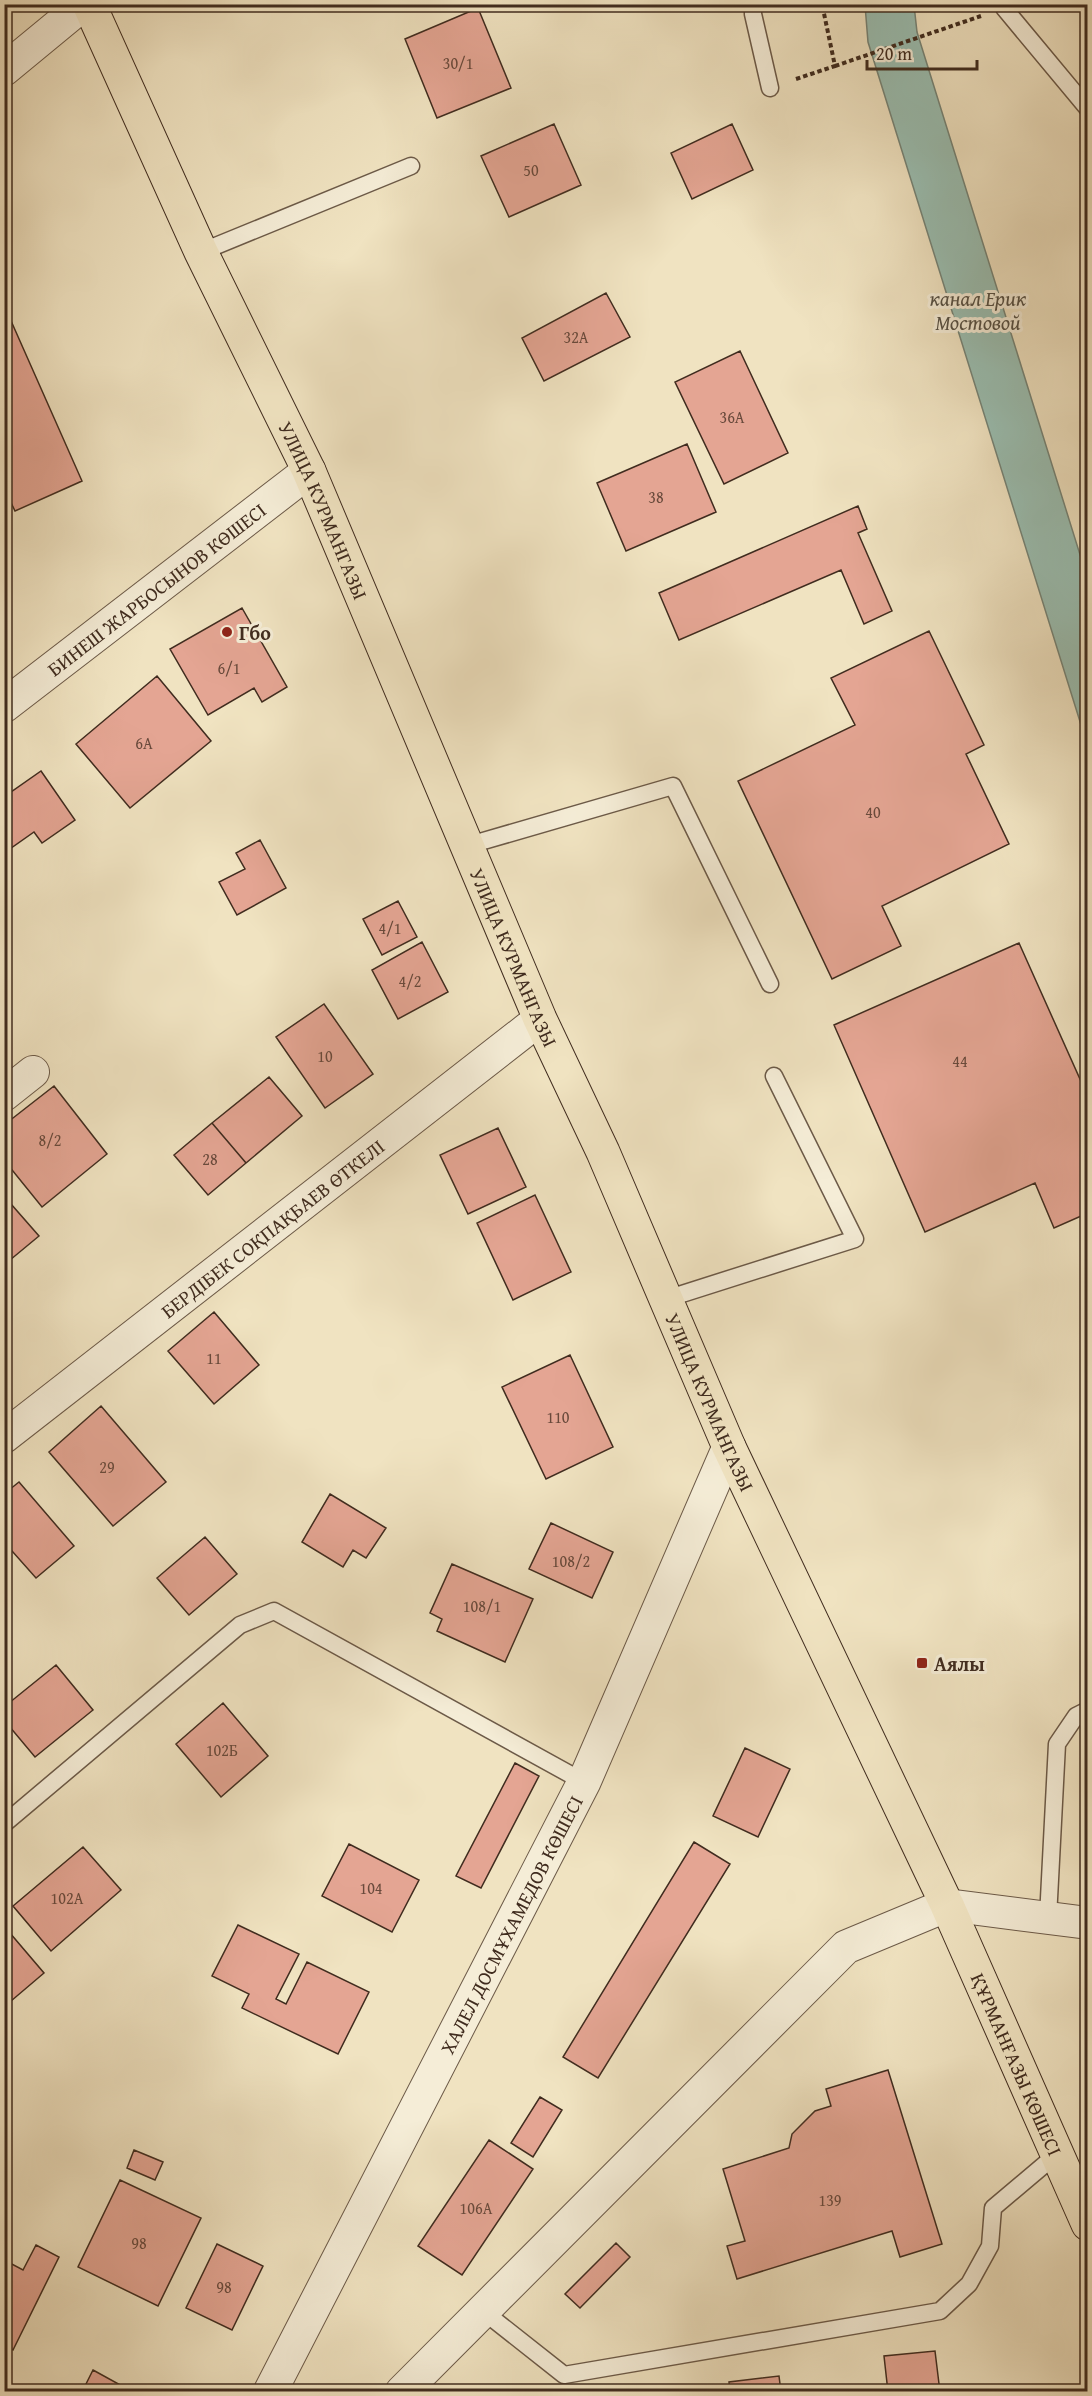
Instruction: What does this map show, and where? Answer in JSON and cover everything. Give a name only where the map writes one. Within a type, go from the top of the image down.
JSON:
[{"type":"main road","name":"УЛИЦА КУРМАНГАЗЫ","points":[[88,4],[201,252],[309,471],[540,1019],[603,1152],[729,1446],[947,1905]]},
{"type":"main road","name":"ҚҰРМАНҒАЗЫ КӨШЕСІ","points":[[947,1905],[1088,2224]]},
{"type":"street","points":[[4,70],[84,4]]},
{"type":"street","name":"БИНЕШ ЖАРБОСЫНОВ КӨШЕСІ","points":[[4,706],[309,471]]},
{"type":"street","name":"БЕРДІБЕК СОҚПАҚБАЕВ ӨТКЕЛІ","points":[[4,1437],[540,1019]]},
{"type":"street","points":[[4,1095],[33,1072]]},
{"type":"street","name":"ХАЛЕЛ ДОСМҰХАМЕДОВ КӨШЕСІ","points":[[270,2391],[584,1782],[729,1446]]},
{"type":"street","points":[[402,2391],[846,1947],[947,1905],[1088,1923]]},
{"type":"lane","points":[[753,4],[753,14],[770,88]]},
{"type":"lane","points":[[1004,8],[1088,109]]},
{"type":"lane","points":[[201,252],[411,166]]},
{"type":"lane","points":[[466,846],[673,786],[770,984]]},
{"type":"lane","points":[[666,1299],[855,1239],[774,1076]]},
{"type":"lane","points":[[4,1824],[240,1625],[274,1611],[584,1782]]},
{"type":"lane","points":[[1048,1918],[1057,1744],[1076,1716],[1088,1710]]},
{"type":"lane","points":[[483,2311],[564,2375],[940,2311],[969,2284],[990,2246],[993,2208],[1057,2154]]},
{"type":"path","points":[[822,4],[835,66]]},
{"type":"path","points":[[770,88],[1004,8]]},
{"type":"water","name":"канал Ерик Мостовой","points":[[865,5],[914,5],[917,32],[1087,577],[1087,744],[868,42]]},
{"type":"building","points":[[478,8],[511,88],[437,118],[405,39]]},
{"type":"building","points":[[554,124],[581,185],[509,217],[481,156]]},
{"type":"building","points":[[732,124],[753,170],[692,199],[671,153]]},
{"type":"building","points":[[606,293],[630,337],[544,381],[522,338]]},
{"type":"building","points":[[4,305],[82,481],[15,511],[4,488]]},
{"type":"building","points":[[740,351],[788,453],[724,484],[675,382]]},
{"type":"building","points":[[687,444],[716,512],[626,551],[597,483]]},
{"type":"building","points":[[858,506],[867,529],[858,533],[892,611],[864,624],[841,570],[679,640],[659,593]]},
{"type":"building","points":[[242,608],[287,687],[262,702],[254,688],[208,715],[170,649]]},
{"type":"building","points":[[929,631],[984,745],[966,754],[1009,844],[882,906],[901,946],[832,979],[738,781],[855,725],[831,678]]},
{"type":"building","points":[[157,676],[211,741],[130,808],[76,744]]},
{"type":"building","points":[[41,771],[75,820],[42,843],[34,832],[4,853],[4,797]]},
{"type":"building","points":[[260,840],[286,888],[237,915],[219,882],[245,869],[236,853]]},
{"type":"building","points":[[398,901],[417,937],[382,955],[363,919]]},
{"type":"building","points":[[422,942],[448,992],[398,1019],[372,970]]},
{"type":"building","points":[[1019,943],[1088,1097],[1088,1213],[1054,1228],[1035,1183],[925,1232],[834,1025]]},
{"type":"building","points":[[324,1004],[373,1074],[325,1108],[276,1037]]},
{"type":"building","points":[[269,1077],[302,1116],[246,1163],[212,1123]]},
{"type":"building","points":[[54,1086],[107,1154],[42,1207],[4,1160],[4,1125]]},
{"type":"building","points":[[212,1123],[246,1163],[208,1195],[174,1155]]},
{"type":"building","points":[[498,1128],[526,1187],[468,1214],[440,1155]]},
{"type":"building","points":[[535,1195],[571,1272],[513,1300],[477,1223]]},
{"type":"building","points":[[4,1196],[39,1236],[4,1265]]},
{"type":"building","points":[[214,1312],[259,1365],[214,1404],[168,1351]]},
{"type":"building","points":[[570,1355],[613,1447],[546,1479],[502,1387]]},
{"type":"building","points":[[101,1406],[166,1482],[113,1526],[49,1452]]},
{"type":"building","points":[[19,1482],[74,1546],[36,1578],[4,1542],[4,1494]]},
{"type":"building","points":[[330,1494],[386,1528],[366,1558],[353,1550],[343,1567],[302,1542]]},
{"type":"building","points":[[551,1523],[613,1552],[592,1598],[529,1569]]},
{"type":"building","points":[[205,1537],[237,1574],[189,1615],[157,1578]]},
{"type":"building","points":[[452,1564],[533,1599],[505,1662],[437,1631],[442,1619],[430,1613]]},
{"type":"building","points":[[56,1665],[93,1710],[35,1757],[4,1720],[4,1707]]},
{"type":"building","points":[[223,1703],[268,1756],[221,1797],[176,1744]]},
{"type":"building","points":[[745,1748],[790,1769],[758,1837],[713,1816]]},
{"type":"building","points":[[515,1763],[539,1776],[481,1888],[456,1876]]},
{"type":"building","points":[[694,1842],[730,1864],[598,2078],[563,2057]]},
{"type":"building","points":[[349,1844],[419,1880],[392,1932],[322,1896]]},
{"type":"building","points":[[83,1847],[121,1890],[51,1951],[13,1906]]},
{"type":"building","points":[[238,1925],[299,1954],[276,1999],[286,2004],[307,1962],[369,1992],[338,2054],[242,2008],[249,1994],[212,1976]]},
{"type":"building","points":[[4,1926],[44,1973],[4,2007]]},
{"type":"building","points":[[888,2070],[942,2244],[900,2257],[892,2231],[737,2279],[727,2246],[745,2241],[723,2169],[789,2148],[792,2134],[815,2111],[831,2106],[826,2089]]},
{"type":"building","points":[[540,2097],[562,2110],[533,2157],[511,2143]]},
{"type":"building","points":[[489,2140],[533,2169],[462,2275],[418,2246]]},
{"type":"building","points":[[134,2150],[163,2162],[155,2180],[127,2168]]},
{"type":"building","points":[[120,2180],[201,2218],[158,2306],[78,2267]]},
{"type":"building","points":[[616,2243],[630,2257],[580,2308],[565,2294]]},
{"type":"building","points":[[217,2244],[263,2266],[232,2330],[186,2308]]},
{"type":"building","points":[[36,2245],[59,2257],[13,2350],[4,2345],[4,2275],[10,2263],[23,2270]]},
{"type":"building","points":[[935,2351],[940,2392],[888,2392],[884,2356]]},
{"type":"building","points":[[93,2370],[124,2387],[121,2392],[82,2392]]},
{"type":"building","points":[[779,2376],[781,2392],[730,2392],[729,2382]]},
{"type":"place","name":"Гбо","points":[[227,632]]},
{"type":"place","name":"Аялы","points":[[922,1663]]}]
